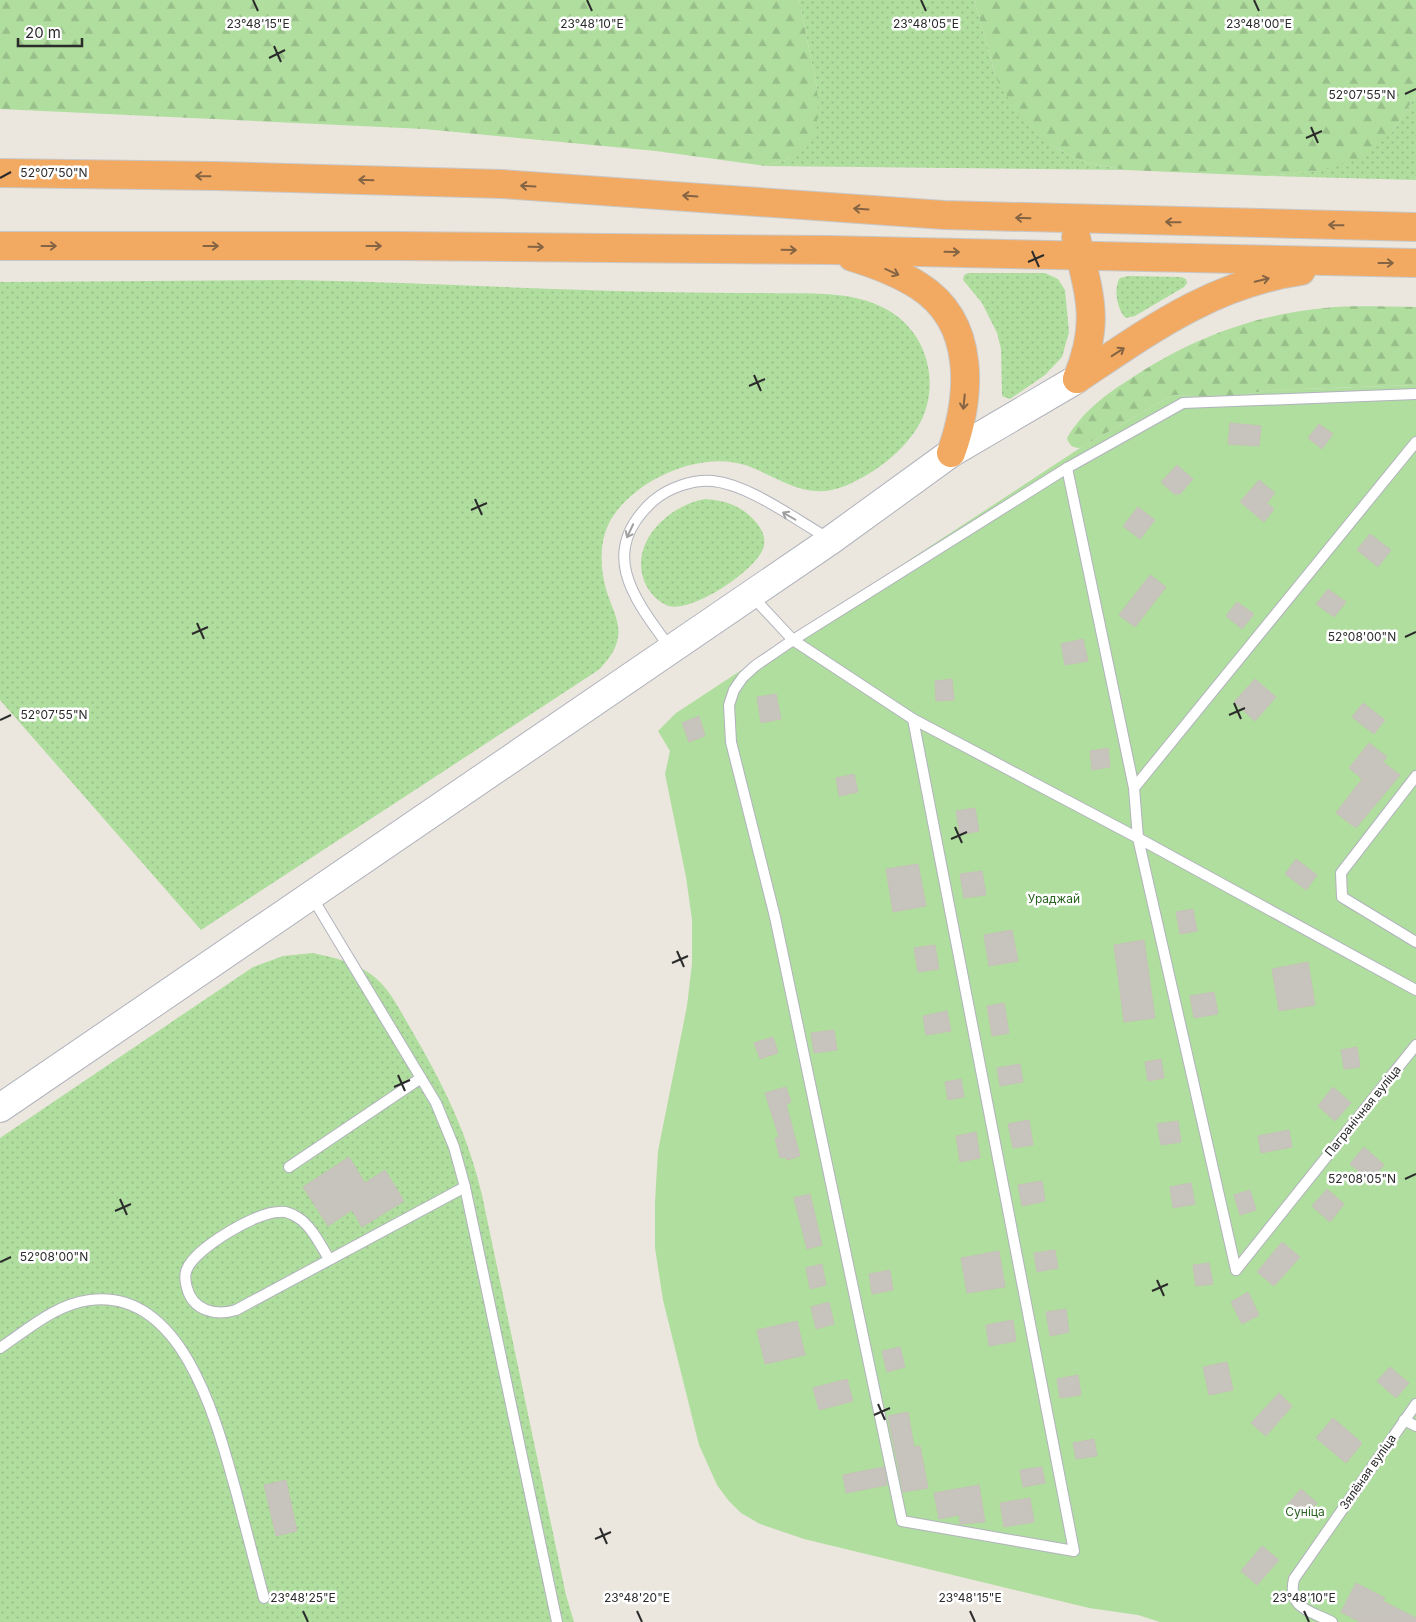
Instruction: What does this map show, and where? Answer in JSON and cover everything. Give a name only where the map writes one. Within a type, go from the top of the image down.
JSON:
[{"type":"highway","points":[[0,173],[216,176],[502,184],[944,215],[1416,226]]},
{"type":"highway","points":[[1072,219],[1092,316],[1090,343],[1077,379]]},
{"type":"highway","points":[[0,246],[407,246],[830,250],[1080,254],[1356,263],[1416,263]]},
{"type":"highway","points":[[830,250],[897,274],[920,287],[943,307],[957,332],[965,357],[966,383],[962,417],[951,453]]},
{"type":"highway","points":[[1077,379],[1161,324],[1201,301],[1240,285],[1290,273],[1356,263]]},
{"type":"street","points":[[0,1108],[672,650],[831,540],[951,453],[1077,379]]},
{"type":"lane","points":[[913,719],[1074,1551],[902,1521],[790,988],[762,861],[736,764],[728,723],[729,705],[734,690],[743,676],[793,640],[1067,468],[1183,403],[1416,394]]},
{"type":"lane","points":[[1134,788],[1416,442]]},
{"type":"lane","points":[[1067,468],[1134,788],[1138,838]]},
{"type":"lane","points":[[672,650],[637,602],[623,564],[624,545],[629,529],[640,512],[661,495],[693,482],[712,481],[732,485],[831,540]]},
{"type":"lane","points":[[751,595],[793,640],[913,719],[1138,838],[1416,990]]},
{"type":"lane","points":[[1416,776],[1340,873],[1342,897],[1416,942]]},
{"type":"lane","name":"Пагранічная вуліца","points":[[1138,838],[1236,1270],[1416,1045]]},
{"type":"lane","points":[[311,897],[421,1078],[446,1125],[465,1188],[557,1622]]},
{"type":"lane","points":[[289,1167],[421,1078]]},
{"type":"lane","points":[[329,1259],[299,1218],[279,1212],[252,1220],[201,1251],[191,1261],[186,1271],[185,1281],[188,1292],[194,1302],[212,1312],[224,1313],[236,1310],[465,1188]]},
{"type":"lane","points":[[0,1348],[48,1316],[68,1306],[90,1300],[114,1301],[134,1308],[153,1319],[186,1356],[208,1400],[224,1448],[264,1598]]},
{"type":"lane","name":"Зялёная вуліца","points":[[1332,1622],[1298,1605],[1291,1592],[1294,1579],[1416,1404]]},
{"type":"lane","points":[[1404,1420],[1416,1426]]},
{"type":"green space","points":[[0,0],[799,0],[817,88],[818,111],[816,131],[806,148],[789,159],[765,166],[656,151],[424,129],[0,109]]},
{"type":"green space","points":[[799,0],[974,0],[997,80],[1051,145],[1083,162],[1125,170],[765,166],[789,159],[817,88]]},
{"type":"green space","points":[[974,0],[1416,0],[1416,95],[1392,132],[1360,158],[1317,171],[1267,176],[1125,170],[1083,162],[1051,145],[1022,119],[997,80]]},
{"type":"green space","points":[[1416,95],[1416,180],[1267,176],[1317,171],[1392,132]]},
{"type":"green space","points":[[968,273],[1045,273],[1058,279],[1065,290],[1069,332],[1062,357],[1045,375],[1010,399],[1002,396],[1001,349],[997,333],[982,303],[963,280],[964,275]]},
{"type":"green space","points":[[1128,276],[1181,277],[1186,279],[1187,283],[1184,287],[1135,316],[1126,318],[1118,305],[1116,293],[1120,278]]},
{"type":"green space","points":[[293,280],[617,291],[813,293],[844,296],[873,303],[886,309],[910,329],[919,341],[929,371],[928,402],[917,428],[900,449],[880,467],[845,486],[831,490],[805,490],[745,465],[728,462],[710,462],[692,464],[674,470],[641,488],[627,499],[610,520],[606,529],[602,549],[602,569],[619,631],[614,651],[600,669],[201,930],[0,700],[0,282]]},
{"type":"green space","points":[[1348,307],[1416,307],[1416,385],[1271,390],[1223,398],[1173,395],[1080,448],[1072,446],[1067,438],[1087,412],[1112,391],[1175,352],[1223,331],[1273,316],[1299,311]]},
{"type":"green space","name":"Ураджай","points":[[1416,385],[1416,1622],[1160,1622],[1138,1615],[1089,1608],[804,1539],[760,1524],[741,1513],[717,1485],[699,1445],[663,1300],[655,1248],[658,1151],[687,1006],[692,963],[692,920],[686,877],[665,774],[670,751],[658,731],[676,713],[1080,448],[1173,395],[1223,398],[1271,390]]},
{"type":"green space","points":[[705,499],[731,504],[743,510],[756,522],[762,531],[764,546],[759,556],[750,566],[722,588],[690,604],[677,607],[666,605],[653,596],[645,583],[641,568],[642,554],[647,540],[655,528],[678,509]]},
{"type":"green space","points":[[313,953],[357,966],[372,975],[384,986],[397,1005],[434,1071],[462,1130],[482,1195],[566,1595],[574,1622],[0,1622],[0,1138],[253,967],[283,956]]},
{"type":"building","points":[[1230,423],[1261,426],[1259,446],[1228,444]]},
{"type":"building","points":[[1319,424],[1333,434],[1322,449],[1308,438]]},
{"type":"building","points":[[1177,465],[1193,479],[1180,494],[1174,494],[1161,482]]},
{"type":"building","points":[[1259,480],[1275,493],[1267,503],[1274,509],[1264,522],[1240,502]]},
{"type":"building","points":[[1138,507],[1155,520],[1140,539],[1123,526]]},
{"type":"building","points":[[1370,534],[1391,550],[1378,567],[1357,550]]},
{"type":"building","points":[[1150,575],[1166,587],[1135,627],[1119,615]]},
{"type":"building","points":[[1328,589],[1346,602],[1334,617],[1316,604]]},
{"type":"building","points":[[1237,602],[1254,614],[1242,629],[1226,616]]},
{"type":"building","points":[[1083,639],[1088,661],[1065,665],[1061,644]]},
{"type":"building","points":[[952,679],[954,700],[936,701],[935,681]]},
{"type":"building","points":[[1255,679],[1276,697],[1255,721],[1234,702]]},
{"type":"building","points":[[776,694],[781,719],[761,723],[757,697]]},
{"type":"building","points":[[1363,703],[1385,720],[1374,734],[1352,717]]},
{"type":"building","points":[[699,716],[705,736],[689,742],[682,723]]},
{"type":"building","points":[[1369,743],[1387,757],[1383,762],[1400,775],[1356,828],[1336,813],[1362,779],[1349,768]]},
{"type":"building","points":[[1108,748],[1110,767],[1092,770],[1090,751]]},
{"type":"building","points":[[854,774],[858,792],[839,796],[836,778]]},
{"type":"building","points":[[975,808],[979,831],[960,835],[956,811]]},
{"type":"building","points":[[1296,859],[1317,875],[1306,890],[1285,874]]},
{"type":"building","points":[[918,864],[926,906],[893,912],[886,869]]},
{"type":"building","points":[[982,871],[986,895],[964,898],[960,874]]},
{"type":"building","points":[[1193,909],[1197,931],[1180,934],[1176,912]]},
{"type":"building","points":[[1012,930],[1018,961],[989,966],[984,935]]},
{"type":"building","points":[[1144,940],[1155,1018],[1124,1022],[1114,945]]},
{"type":"building","points":[[935,945],[939,969],[918,972],[914,948]]},
{"type":"building","points":[[1308,962],[1315,1005],[1279,1011],[1272,969]]},
{"type":"building","points":[[1214,992],[1218,1014],[1194,1018],[1190,996]]},
{"type":"building","points":[[1004,1003],[1009,1033],[992,1036],[987,1006]]},
{"type":"building","points":[[947,1011],[951,1031],[926,1035],[923,1016]]},
{"type":"building","points":[[834,1030],[837,1050],[814,1053],[811,1033]]},
{"type":"building","points":[[773,1037],[778,1053],[760,1059],[754,1043]]},
{"type":"building","points":[[1357,1047],[1360,1067],[1344,1069],[1341,1050]]},
{"type":"building","points":[[1161,1059],[1164,1078],[1148,1081],[1145,1062]]},
{"type":"building","points":[[1020,1064],[1023,1082],[1000,1086],[997,1068]]},
{"type":"building","points":[[961,1079],[964,1097],[948,1100],[945,1082]]},
{"type":"building","points":[[786,1087],[791,1102],[786,1104],[800,1156],[787,1160],[786,1157],[780,1158],[775,1138],[779,1137],[765,1093]]},
{"type":"building","points":[[1333,1087],[1351,1103],[1335,1121],[1318,1106]]},
{"type":"building","points":[[1029,1120],[1033,1145],[1013,1148],[1008,1124]]},
{"type":"building","points":[[1178,1121],[1181,1142],[1161,1145],[1157,1124]]},
{"type":"building","points":[[1289,1130],[1292,1147],[1261,1153],[1258,1136]]},
{"type":"building","points":[[976,1132],[980,1158],[960,1162],[956,1136]]},
{"type":"building","points":[[1364,1147],[1384,1165],[1370,1181],[1350,1164]]},
{"type":"building","points":[[349,1157],[365,1183],[385,1170],[404,1201],[362,1227],[352,1210],[328,1226],[303,1187]]},
{"type":"building","points":[[1042,1181],[1045,1201],[1022,1206],[1018,1185]]},
{"type":"building","points":[[1191,1183],[1195,1204],[1173,1208],[1170,1187]]},
{"type":"building","points":[[1327,1189],[1344,1204],[1330,1222],[1312,1206]]},
{"type":"building","points":[[1250,1190],[1256,1210],[1240,1215],[1234,1195]]},
{"type":"building","points":[[810,1194],[822,1245],[807,1249],[794,1198]]},
{"type":"building","points":[[1282,1242],[1300,1257],[1274,1286],[1257,1272]]},
{"type":"building","points":[[1055,1250],[1058,1268],[1037,1272],[1034,1253]]},
{"type":"building","points":[[999,1251],[1005,1287],[967,1293],[961,1258]]},
{"type":"building","points":[[1209,1263],[1213,1284],[1196,1286],[1193,1265]]},
{"type":"building","points":[[822,1264],[826,1285],[810,1289],[806,1268]]},
{"type":"building","points":[[890,1270],[893,1290],[872,1294],[869,1274]]},
{"type":"building","points":[[1248,1292],[1259,1315],[1242,1324],[1231,1302]]},
{"type":"building","points":[[829,1302],[834,1324],[816,1329],[811,1307]]},
{"type":"building","points":[[1066,1309],[1069,1332],[1050,1336],[1046,1312]]},
{"type":"building","points":[[1013,1320],[1016,1341],[989,1346],[986,1325]]},
{"type":"building","points":[[797,1321],[805,1355],[765,1364],[757,1330]]},
{"type":"building","points":[[900,1347],[905,1367],[887,1372],[882,1351]]},
{"type":"building","points":[[1227,1362],[1233,1390],[1209,1395],[1203,1367]]},
{"type":"building","points":[[1390,1367],[1409,1383],[1396,1398],[1377,1381]]},
{"type":"building","points":[[1078,1375],[1081,1395],[1060,1398],[1057,1379]]},
{"type":"building","points":[[847,1379],[853,1401],[819,1410],[813,1388]]},
{"type":"building","points":[[1279,1393],[1292,1406],[1266,1436],[1251,1423]]},
{"type":"building","points":[[908,1412],[914,1447],[920,1446],[928,1488],[903,1492],[888,1416]]},
{"type":"building","points":[[1333,1418],[1362,1443],[1346,1463],[1316,1438]]},
{"type":"building","points":[[1094,1439],[1097,1456],[1076,1459],[1073,1443]]},
{"type":"building","points":[[884,1467],[887,1485],[846,1493],[843,1475]]},
{"type":"building","points":[[1042,1467],[1045,1483],[1023,1487],[1020,1470]]},
{"type":"building","points":[[286,1480],[297,1531],[276,1536],[264,1485]]},
{"type":"building","points":[[979,1485],[985,1522],[960,1524],[959,1515],[939,1519],[934,1493]]},
{"type":"building","points":[[1301,1489],[1317,1503],[1303,1518],[1287,1505]]},
{"type":"building","points":[[1030,1498],[1034,1522],[1004,1527],[1000,1503]]},
{"type":"building","points":[[1262,1546],[1279,1560],[1257,1585],[1241,1571]]},
{"type":"building","points":[[1356,1583],[1385,1598],[1383,1601],[1416,1618],[1416,1622],[1360,1622],[1341,1612]]},
{"type":"park label","name":"Суніца","points":[[1305,1512]]}]
